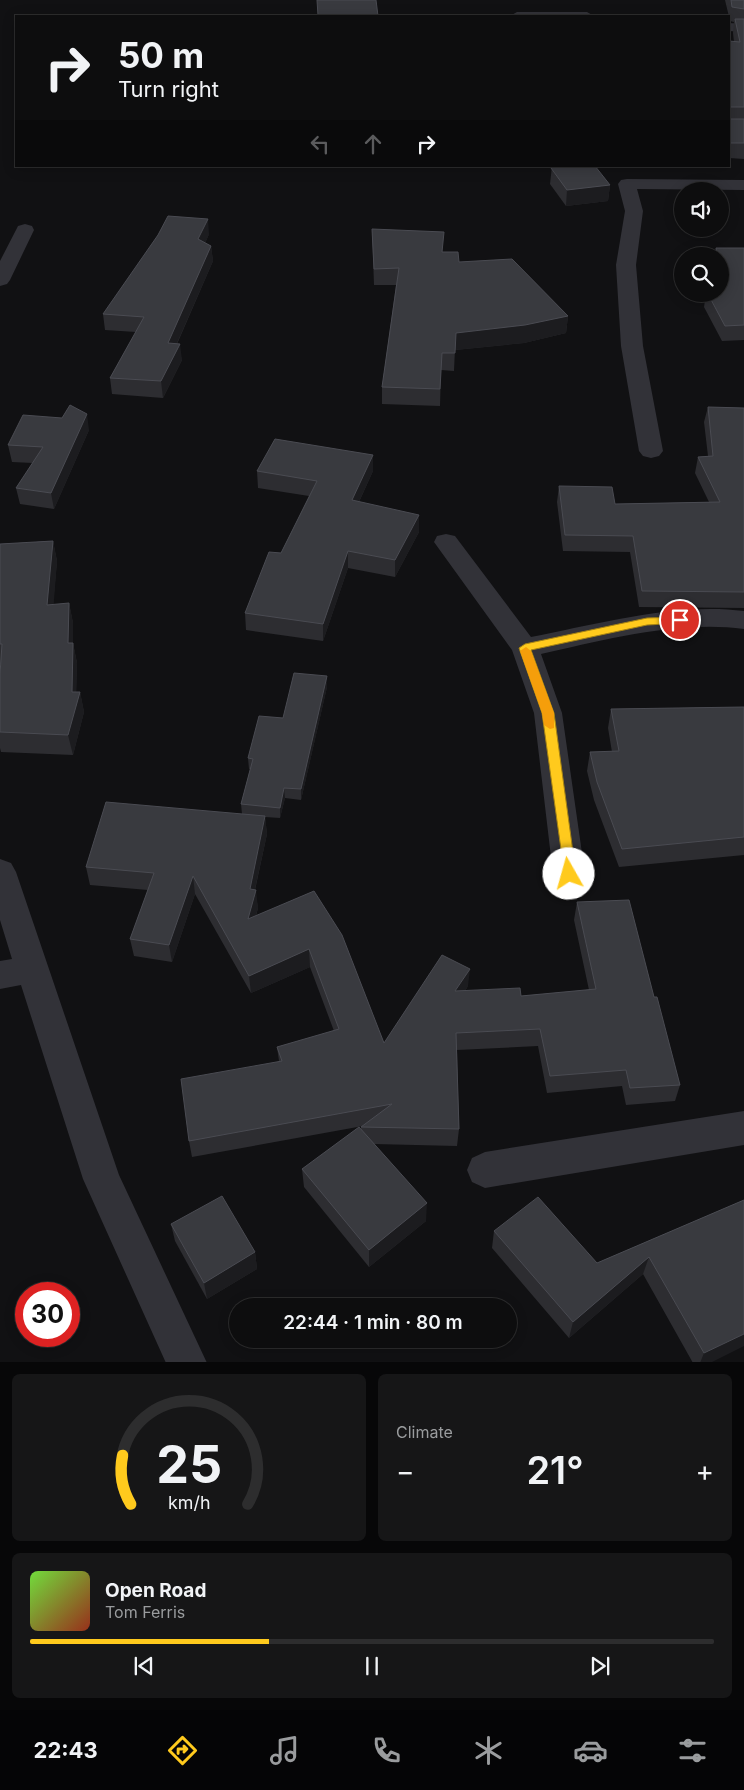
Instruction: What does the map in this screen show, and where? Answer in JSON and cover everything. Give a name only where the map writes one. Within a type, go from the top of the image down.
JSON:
[{"type":"street","points":[[730,27],[744,28]]},
{"type":"street","points":[[651,451],[632,346],[626,265],[634,211],[623,177],[744,185]]},
{"type":"street","points":[[0,280],[25,230]]},
{"type":"street","points":[[446,542],[525,648],[548,713],[569,874]]},
{"type":"street","points":[[525,648],[647,622],[730,618],[744,620]]},
{"type":"street","points":[[0,872],[16,972],[102,1179],[187,1362]]},
{"type":"street","points":[[485,1170],[744,1128]]},
{"type":"building","points":[[317,0],[376,0],[378,15],[318,15]]},
{"type":"building","points":[[731,0],[744,0],[744,9],[732,7]]},
{"type":"building","points":[[735,19],[744,19],[744,107],[730,107],[730,41],[740,42]]},
{"type":"building","points":[[730,119],[744,119],[744,143],[730,143]]},
{"type":"building","points":[[596,167],[610,185],[567,190],[551,168]]},
{"type":"building","points":[[168,216],[208,219],[198,239],[211,246],[168,343],[180,344],[161,381],[110,378],[144,317],[103,314],[158,235]]},
{"type":"building","points":[[372,229],[444,232],[442,252],[458,252],[459,262],[512,259],[568,316],[525,325],[456,333],[455,353],[442,353],[440,389],[382,387],[399,268],[374,269]]},
{"type":"building","points":[[729,248],[744,248],[744,325],[725,326],[712,302],[729,302]]},
{"type":"building","points":[[70,405],[87,414],[51,493],[16,488],[43,447],[8,445],[23,415],[62,418]]},
{"type":"building","points":[[708,407],[744,408],[744,592],[642,591],[633,536],[565,535],[559,486],[612,487],[615,504],[720,502],[698,457],[713,456]]},
{"type":"building","points":[[275,439],[373,455],[352,500],[419,515],[395,560],[348,551],[323,624],[245,613],[269,552],[281,553],[317,481],[257,471]]},
{"type":"building","points":[[53,541],[47,605],[69,603],[68,643],[73,643],[72,692],[80,692],[68,735],[0,732],[2,644],[0,644],[0,544]]},
{"type":"building","points":[[294,673],[327,676],[301,789],[284,788],[280,808],[241,804],[253,759],[248,758],[259,716],[283,718]]},
{"type":"building","points":[[744,707],[744,837],[622,849],[597,782],[590,752],[619,751],[611,709]]},
{"type":"building","points":[[106,802],[265,816],[250,889],[256,890],[248,919],[314,891],[342,935],[384,1043],[442,955],[470,969],[455,991],[520,988],[521,996],[596,989],[577,902],[629,900],[654,997],[657,997],[680,1085],[630,1088],[626,1070],[550,1076],[540,1029],[456,1033],[459,1129],[361,1127],[392,1104],[189,1141],[181,1079],[282,1061],[277,1047],[339,1029],[309,949],[249,976],[193,876],[169,945],[130,939],[154,873],[86,867]]},
{"type":"building","points":[[359,1127],[427,1203],[369,1250],[302,1169]]},
{"type":"building","points":[[222,1196],[255,1252],[204,1283],[171,1224]]},
{"type":"building","points":[[538,1197],[597,1263],[744,1200],[744,1334],[704,1353],[649,1257],[573,1322],[494,1231]]},
{"type":"slow traffic","points":[[526,651],[548,713],[550,725]]},
{"type":"route","points":[[569,874],[548,713],[525,648],[647,622],[680,620]]}]
